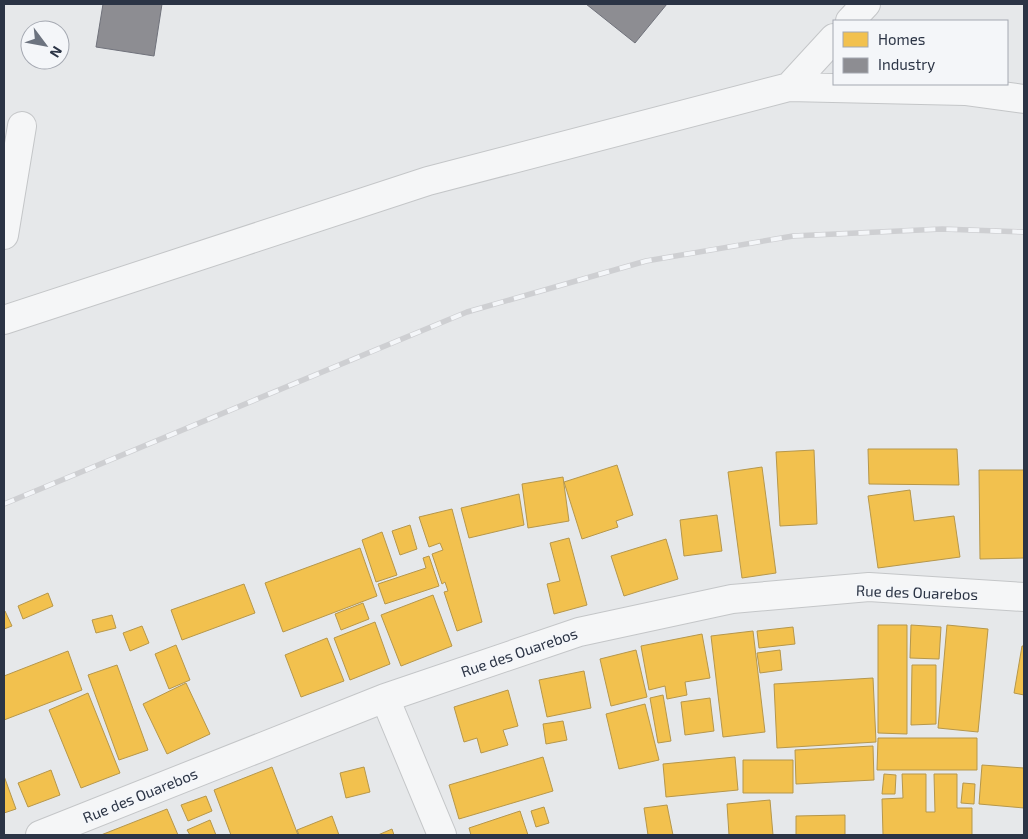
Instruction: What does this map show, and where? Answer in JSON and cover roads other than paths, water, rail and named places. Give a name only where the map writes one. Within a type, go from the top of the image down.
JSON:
[{"type":"street","points":[[851,20],[866,4]]},
{"type":"street","points":[[789,87],[833,39]]},
{"type":"street","points":[[4,320],[428,182],[789,87],[965,91],[1024,99]]},
{"type":"street","points":[[4,235],[22,126]]},
{"type":"street","name":"Rue des Ouarebos","points":[[40,835],[385,698],[579,632],[732,599],[869,587],[1024,597]]},
{"type":"street","points":[[385,698],[442,835]]},
{"type":"railway","points":[[4,504],[467,312],[646,261],[793,236],[942,229],[1024,232]]}]
